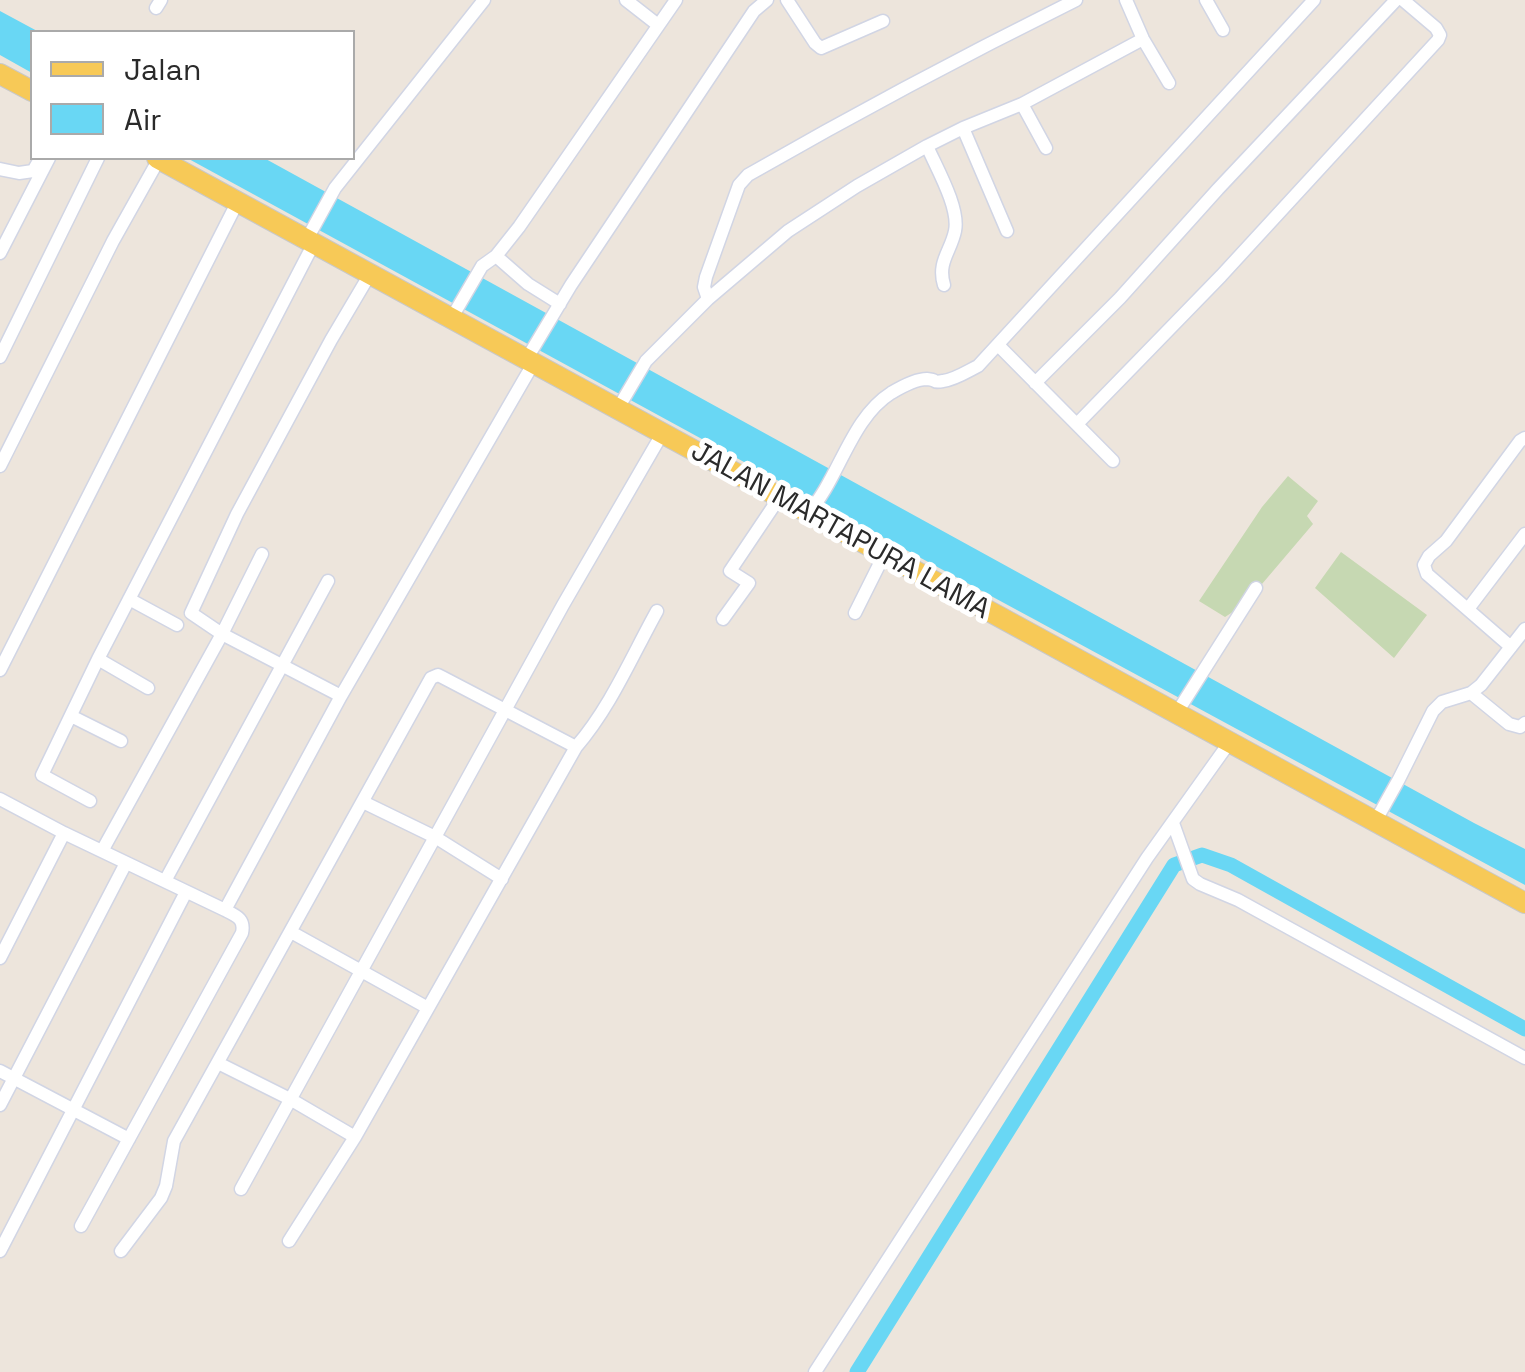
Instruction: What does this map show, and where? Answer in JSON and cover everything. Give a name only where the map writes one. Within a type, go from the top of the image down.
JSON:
[{"type":"main road","points":[[0,74],[30,90]]},
{"type":"main road","name":"JALAN MARTAPURA LAMA","points":[[162,160],[370,274],[454,315],[779,498],[811,510],[884,556],[1179,709],[1229,743],[1376,817],[1525,903]]},
{"type":"street","points":[[90,802],[42,776],[98,659],[335,188],[484,0]]},
{"type":"street","points":[[626,0],[658,25]]},
{"type":"street","points":[[454,315],[482,266],[496,256],[554,179],[676,0]]},
{"type":"street","points":[[225,910],[559,307],[748,7],[767,0]]},
{"type":"street","points":[[708,299],[704,281],[740,185],[748,175],[934,72],[1076,0]]},
{"type":"street","points":[[1126,0],[1169,83]]},
{"type":"street","points":[[1206,0],[1223,30]]},
{"type":"street","points":[[811,510],[874,406],[912,382],[945,381],[978,366],[1314,0]]},
{"type":"street","points":[[1035,382],[1120,298],[1218,189],[1400,0],[1436,28],[1438,40],[1221,276],[1076,424]]},
{"type":"street","points":[[792,2],[821,48],[882,21]]},
{"type":"street","points":[[620,406],[646,360],[708,299],[788,231],[927,146],[1022,104],[1143,39]]},
{"type":"street","points":[[1022,104],[1046,148]]},
{"type":"street","points":[[963,128],[1007,231]]},
{"type":"street","points":[[927,146],[954,208],[956,226],[942,268],[944,286]]},
{"type":"street","points":[[0,169],[33,171],[40,160]]},
{"type":"street","points":[[0,252],[48,160]]},
{"type":"street","points":[[0,357],[97,160]]},
{"type":"street","points":[[0,466],[157,160]]},
{"type":"street","points":[[0,670],[238,201]]},
{"type":"street","points":[[496,256],[559,307]]},
{"type":"street","points":[[341,696],[222,634],[193,616],[192,609],[237,514],[370,274]]},
{"type":"street","points":[[998,344],[1112,461]]},
{"type":"street","points":[[241,1189],[562,605],[662,434]]},
{"type":"street","points":[[1511,647],[1427,574],[1424,565],[1525,438]]},
{"type":"street","points":[[723,619],[749,583],[730,570],[779,498]]},
{"type":"street","points":[[1468,609],[1525,534]]},
{"type":"street","points":[[102,851],[262,554]]},
{"type":"street","points":[[855,613],[884,556]]},
{"type":"street","points":[[165,882],[328,581]]},
{"type":"street","points":[[1179,709],[1256,588]]},
{"type":"street","points":[[130,598],[177,625]]},
{"type":"street","points":[[289,1240],[355,1136],[657,611]]},
{"type":"street","points":[[1376,817],[1433,710],[1442,702],[1472,693],[1525,629]]},
{"type":"street","points":[[98,659],[148,688]]},
{"type":"street","points":[[121,1251],[161,1198],[174,1141],[433,676],[442,677],[576,747]]},
{"type":"street","points":[[1472,693],[1509,724],[1520,727],[1525,723]]},
{"type":"street","points":[[71,716],[121,741]]},
{"type":"street","points":[[814,1372],[1083,957],[1229,743]]},
{"type":"street","points":[[363,802],[435,838],[502,879]]},
{"type":"street","points":[[2,804],[225,910],[240,918],[244,925],[81,1226]]},
{"type":"street","points":[[1173,823],[1193,879],[1200,884],[1238,900],[1525,1058]]},
{"type":"street","points":[[0,958],[64,833]]},
{"type":"street","points":[[0,1105],[126,863]]},
{"type":"street","points":[[0,1250],[186,892]]},
{"type":"street","points":[[290,932],[428,1008]]},
{"type":"street","points":[[218,1063],[355,1136]]},
{"type":"street","points":[[0,1071],[129,1140]]},
{"type":"green space","points":[[1288,476],[1318,501],[1307,516],[1313,524],[1245,604],[1225,617],[1199,601],[1262,507]]},
{"type":"green space","points":[[1341,552],[1427,615],[1394,658],[1315,588]]},
{"type":"water","points":[[0,11],[35,30],[30,30],[30,72],[0,55]]},
{"type":"water","points":[[191,160],[268,160],[1525,849],[1525,885]]},
{"type":"waterway","points":[[857,1372],[1174,865],[1202,855],[1231,865],[1525,1029]]}]
